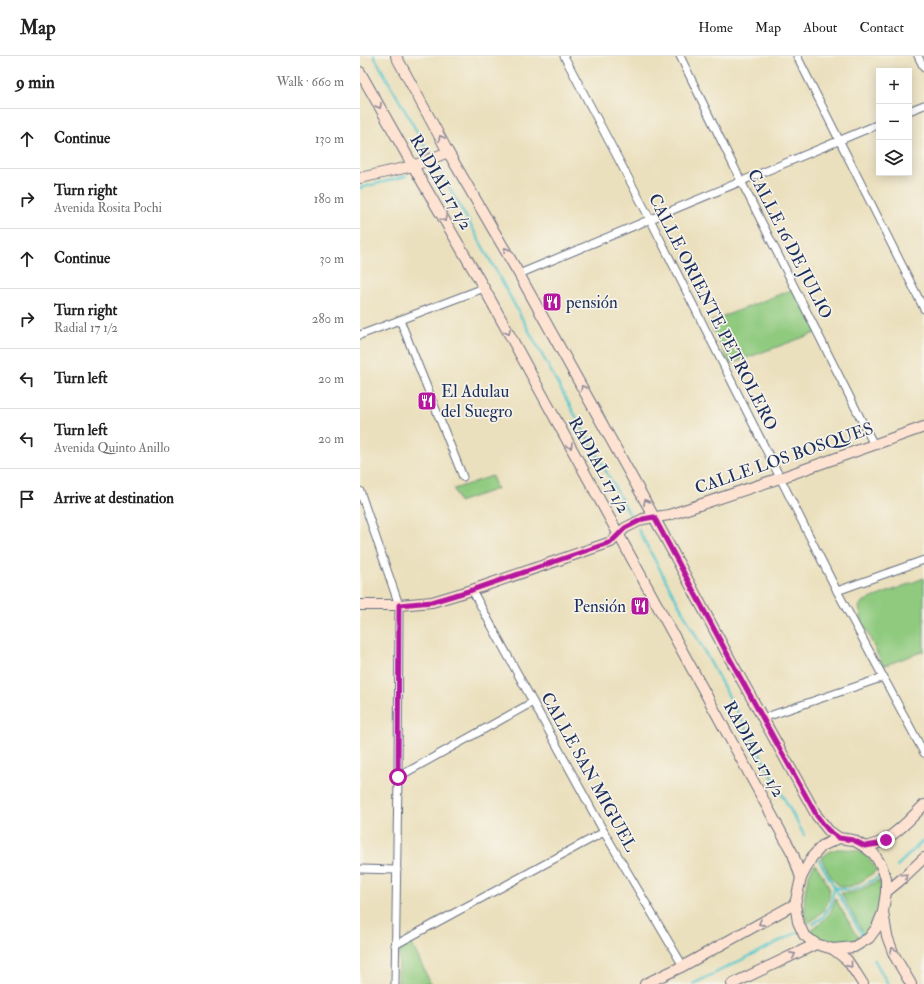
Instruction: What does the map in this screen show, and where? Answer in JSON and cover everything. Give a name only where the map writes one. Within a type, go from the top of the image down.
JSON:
[{"type":"main road","name":"RADIAL 17 1/2","points":[[396,56],[448,152],[519,274],[654,517],[817,816],[828,830],[839,838]]},
{"type":"main road","name":"RADIAL 17 1/2","points":[[360,72],[412,166],[484,288],[619,534],[793,854],[800,878]]},
{"type":"main road","points":[[360,178],[412,166],[448,152]]},
{"type":"main road","name":"CALLE LOS BOSQUES","points":[[360,605],[399,605],[432,602],[472,590],[611,542],[625,528],[643,519],[669,515],[780,478],[924,427]]},
{"type":"main road","points":[[865,846],[878,844],[886,840],[902,827],[924,805]]},
{"type":"main road","points":[[839,838],[853,840],[865,846],[874,854],[881,865],[886,878],[886,892],[883,912],[877,927],[869,938],[854,948],[833,949],[816,944],[804,935],[798,922],[795,904],[800,878],[812,857],[822,846],[839,838]]},
{"type":"main road","points":[[886,892],[924,858]]},
{"type":"main road","points":[[645,984],[683,966],[795,904]]},
{"type":"main road","points":[[883,912],[887,936],[894,955],[911,984]]},
{"type":"main road","points":[[732,984],[816,944]]},
{"type":"main road","points":[[833,949],[847,960],[863,984]]},
{"type":"street","name":"CALLE ORIENTE PETROLERO","points":[[564,56],[650,219],[837,591],[924,753]]},
{"type":"street","name":"CALLE 16 DE JULIO","points":[[680,56],[874,445]]},
{"type":"street","points":[[797,56],[924,309]]},
{"type":"street","points":[[918,56],[924,68]]},
{"type":"street","points":[[912,110],[924,105]]},
{"type":"street","points":[[519,274],[876,125]]},
{"type":"street","points":[[360,335],[484,288]]},
{"type":"street","points":[[400,320],[463,477]]},
{"type":"street","points":[[360,491],[399,605],[395,984]]},
{"type":"street","points":[[837,591],[924,560]]},
{"type":"street","name":"CALLE SAN MIGUEL","points":[[472,590],[604,832],[683,966]]},
{"type":"street","points":[[763,718],[884,677]]},
{"type":"street","points":[[398,777],[533,702]]},
{"type":"street","points":[[396,946],[604,832]]},
{"type":"street","points":[[360,869],[397,870]]},
{"type":"green space","points":[[796,288],[818,332],[730,364],[709,322]]},
{"type":"green space","points":[[492,476],[497,489],[459,502],[454,489]]},
{"type":"green space","points":[[924,578],[924,651],[883,666],[862,621],[859,607],[862,602]]},
{"type":"green space","points":[[837,849],[861,852],[869,859],[877,870],[857,884],[845,887],[840,886],[831,877],[821,858],[829,852]]},
{"type":"green space","points":[[815,864],[828,885],[829,897],[828,902],[822,912],[808,923],[805,909],[805,893],[809,877]]},
{"type":"green space","points":[[880,880],[881,894],[879,909],[869,930],[864,935],[841,893],[857,891]]},
{"type":"green space","points":[[835,898],[855,933],[860,937],[847,943],[826,943],[820,940],[811,929],[820,923],[830,913]]},
{"type":"green space","points":[[411,942],[431,984],[398,984],[399,952]]},
{"type":"waterway","points":[[374,56],[429,153]]},
{"type":"waterway","points":[[436,164],[630,515]]},
{"type":"waterway","points":[[360,188],[406,176]]},
{"type":"waterway","points":[[638,529],[804,835]]},
{"type":"waterway","points":[[897,866],[924,840]]},
{"type":"waterway","points":[[819,860],[862,935]]},
{"type":"waterway","points":[[813,924],[823,917],[831,905],[834,887],[847,890],[858,888],[881,876]]},
{"type":"waterway","points":[[693,984],[798,932]]},
{"type":"waterway","points":[[874,959],[888,984]]},
{"type":"place","name":"pensión","points":[[552,302]]},
{"type":"place","name":"El Adulau del Suegro","points":[[427,401]]},
{"type":"place","name":"Pensión","points":[[640,606]]},
{"type":"route","points":[[398,777],[399,605],[432,602],[472,590],[611,542],[625,528],[643,519],[654,517],[730,659],[817,816],[828,830],[839,838],[853,840],[865,846],[878,844],[886,840]]}]
